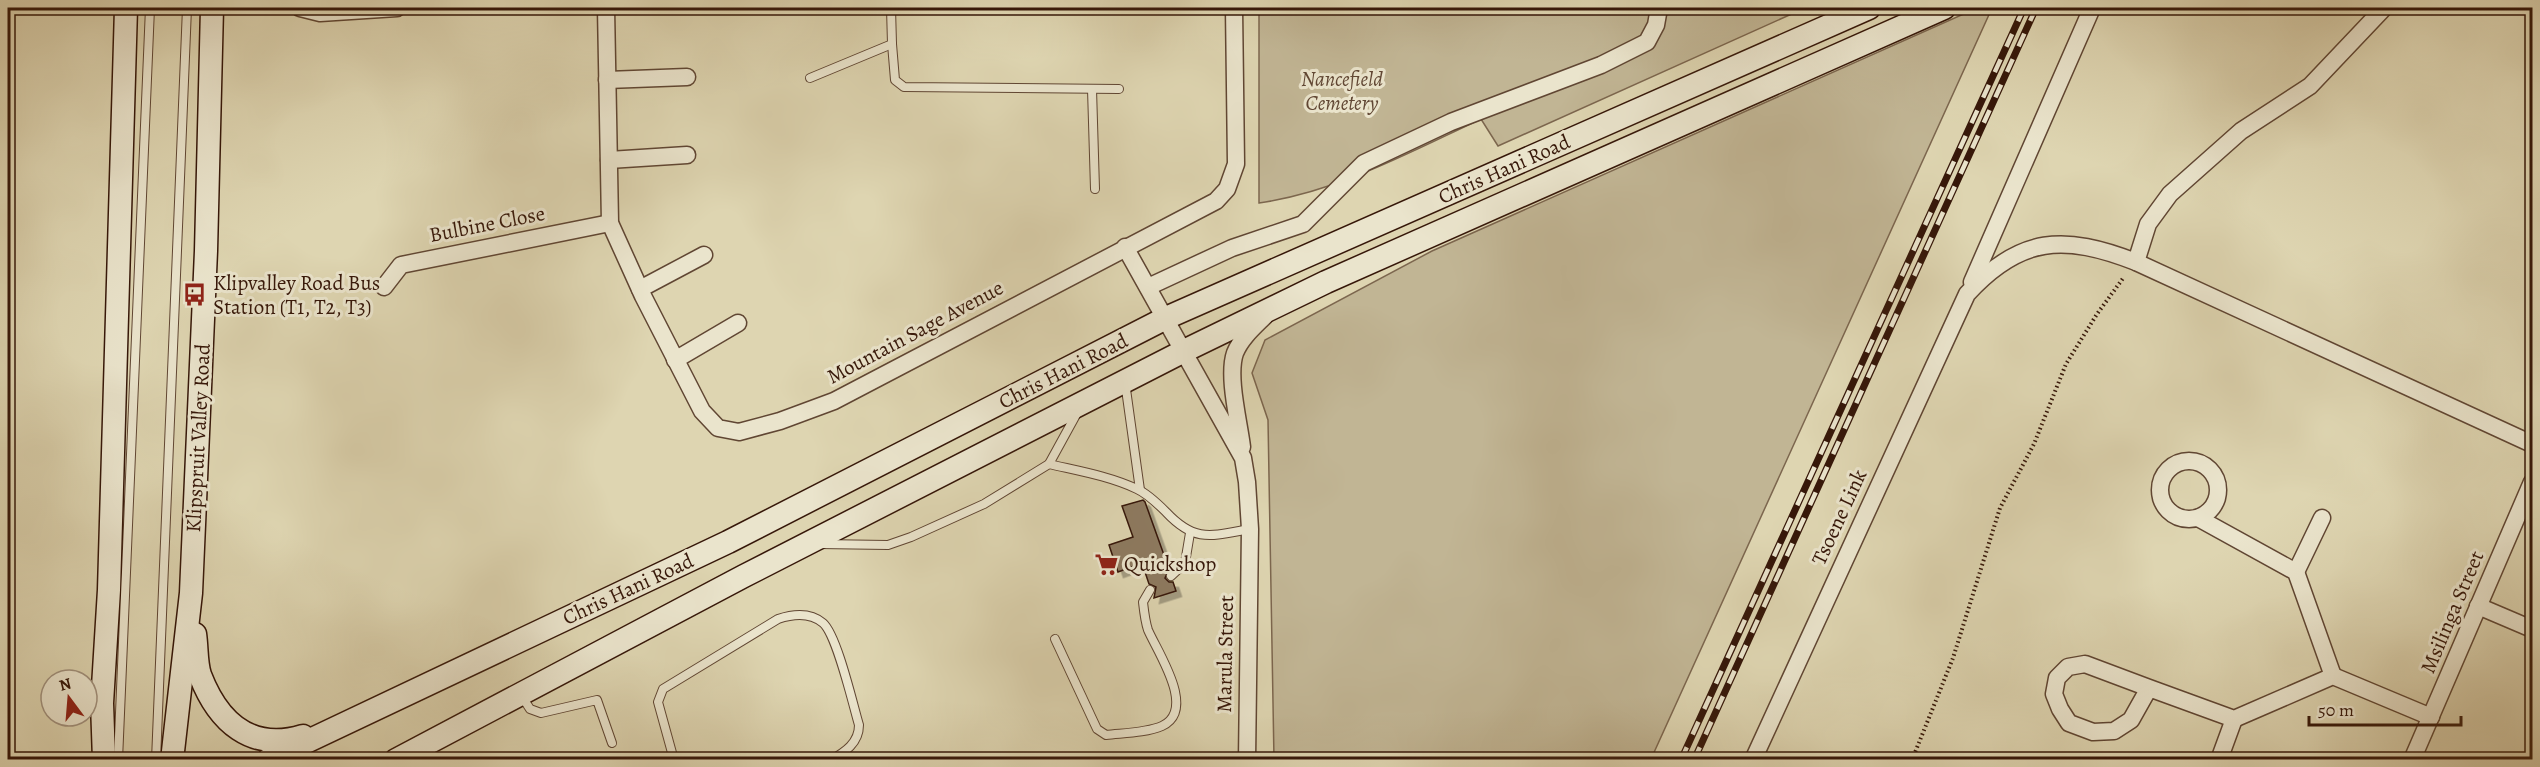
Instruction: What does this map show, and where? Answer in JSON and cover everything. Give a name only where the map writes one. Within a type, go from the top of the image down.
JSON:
[{"type":"main road","points":[[104,759],[102,703],[109,590],[126,8]]},
{"type":"main road","name":"Klipspruit Valley Road","points":[[172,759],[191,593],[206,251],[212,8]]},
{"type":"main road","name":"Chris Hani Road","points":[[268,759],[728,542],[1166,318],[1869,8]]},
{"type":"main road","name":"Chris Hani Road","points":[[396,759],[744,576],[1184,351],[1326,282],[1944,8]]},
{"type":"main road","points":[[191,593],[200,674],[219,710],[232,726],[247,735],[291,740],[343,723]]},
{"type":"main road","points":[[88,759],[102,703]]},
{"type":"street","points":[[300,8],[320,13],[398,8]]},
{"type":"street","points":[[606,8],[610,223],[675,360],[738,323]]},
{"type":"street","name":"Mountain Sage Avenue","points":[[675,360],[702,411],[718,428],[727,431],[749,431],[834,401],[1216,201],[1233,178],[1236,164],[1234,8]]},
{"type":"street","points":[[1148,287],[1232,248],[1303,224],[1365,163],[1451,122],[1601,65],[1647,42],[1656,25],[1659,8]]},
{"type":"street","name":"Tsoene Link","points":[[1753,759],[1966,294],[2092,8]]},
{"type":"street","points":[[2136,262],[2148,224],[2170,194],[2241,131],[2310,86],[2384,8]]},
{"type":"street","points":[[608,80],[687,77]]},
{"type":"street","points":[[609,160],[687,155]]},
{"type":"street","name":"Bulbine Close","points":[[384,286],[401,264],[610,223]]},
{"type":"street","name":"Tsoene Link","points":[[1966,294],[1987,272],[2024,250],[2046,245],[2069,244],[2104,249],[2532,444]]},
{"type":"street","points":[[1125,247],[1166,318]]},
{"type":"street","points":[[640,289],[704,255]]},
{"type":"street","points":[[1243,458],[1232,368],[1235,353],[1244,337],[1271,309]]},
{"type":"street","name":"Marula Street","points":[[1166,318],[1243,458],[1250,529],[1247,759]]},
{"type":"street","name":"Msilinga Street","points":[[2412,759],[2532,482]]},
{"type":"street","points":[[2198,518],[2296,572],[2332,676]]},
{"type":"street","points":[[2296,572],[2322,518]]},
{"type":"street","points":[[2478,606],[2532,629]]},
{"type":"street","points":[[2149,688],[2131,720],[2114,731],[2093,732],[2069,723],[2054,694],[2057,678],[2068,667],[2085,664],[2234,719],[2332,676],[2431,717]]},
{"type":"street","points":[[2219,759],[2234,719]]},
{"type":"lane","points":[[118,759],[150,8]]},
{"type":"lane","name":"Klipspruit Valley Road","points":[[156,759],[187,8]]},
{"type":"lane","points":[[891,8],[895,80],[904,87],[1119,89]]},
{"type":"lane","points":[[810,78],[892,44]]},
{"type":"lane","points":[[1092,89],[1095,189]]},
{"type":"lane","points":[[1125,382],[1140,490]]},
{"type":"lane","points":[[812,543],[852,546],[888,545],[984,504],[1048,464],[1081,404]]},
{"type":"lane","points":[[1048,464],[1105,476],[1140,490],[1190,533],[1215,536],[1250,529]]},
{"type":"lane","points":[[1171,576],[1185,563],[1190,533]]},
{"type":"lane","points":[[1055,639],[1097,729],[1106,735],[1161,727],[1171,720],[1176,712],[1177,700],[1167,670],[1147,627],[1143,602],[1150,590]]},
{"type":"lane","points":[[674,759],[658,702],[663,689],[778,619],[794,615],[812,617],[828,630],[859,725],[859,732],[852,746],[831,759]]},
{"type":"lane","points":[[521,694],[530,709],[542,713],[597,700],[612,743]]},
{"type":"path","points":[[1912,759],[1953,658],[2000,508],[2034,444],[2066,364],[2097,314],[2136,262]]},
{"type":"green space","name":"Nancefield Cemetery","points":[[1259,8],[1805,8],[1498,146],[1481,119],[1345,180],[1288,198],[1259,203]]},
{"type":"green space","points":[[1977,8],[1992,8],[1651,759],[1274,759],[1268,420],[1252,373],[1265,340],[1432,251]]},
{"type":"building","points":[[1143,500],[1169,569],[1165,578],[1173,582],[1176,591],[1154,598],[1156,587],[1149,584],[1142,563],[1118,572],[1109,545],[1133,537],[1122,506]]},
{"type":"railway","points":[[1681,760],[2024,8]]},
{"type":"railway","points":[[1694,760],[2036,8]]},
{"type":"place","name":"Klipvalley Road Bus Station (T1, T2, T3)","points":[[195,295]]},
{"type":"place","name":"Quickshop","points":[[1106,564]]}]
